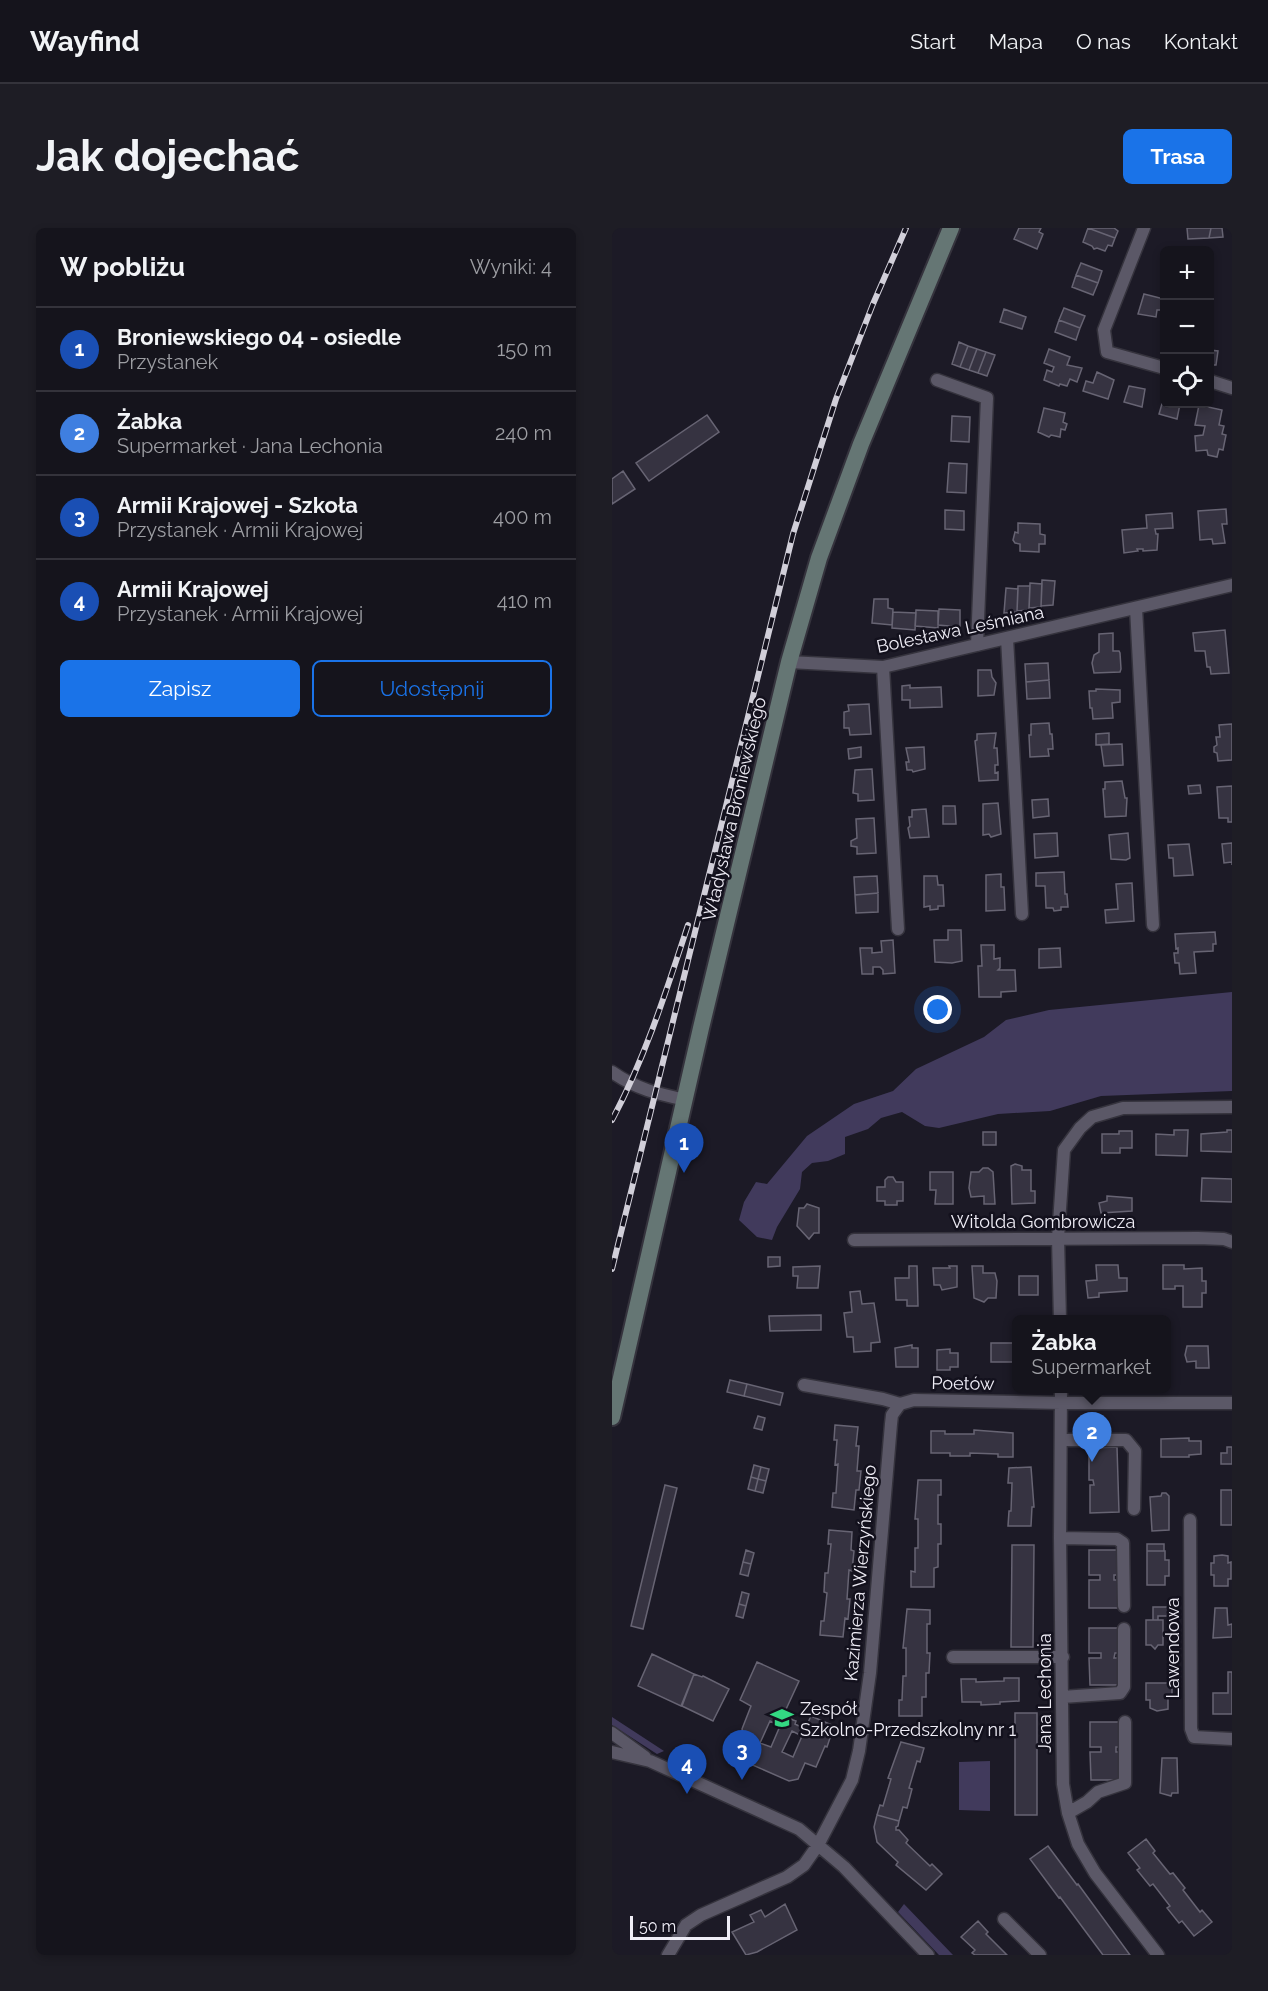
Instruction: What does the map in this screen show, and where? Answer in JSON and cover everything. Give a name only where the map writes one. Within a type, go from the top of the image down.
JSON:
[{"type":"main road","name":"Władysława Broniewskiego","points":[[612,1417],[789,662],[819,558],[857,453],[951,228]]},
{"type":"street","points":[[1144,228],[1104,330],[1107,352],[1160,367]]},
{"type":"street","points":[[937,380],[987,398],[977,645]]},
{"type":"street","points":[[1214,383],[1232,388]]},
{"type":"street","name":"Bolesława Leśmiana","points":[[789,662],[883,666],[1232,585]]},
{"type":"street","points":[[1136,608],[1153,925]]},
{"type":"street","points":[[1007,638],[1022,914]]},
{"type":"street","points":[[883,666],[898,929]]},
{"type":"street","points":[[612,1072],[626,1082],[655,1094],[686,1100]]},
{"type":"street","points":[[1060,1315],[1058,1238],[1064,1150],[1080,1128],[1092,1117],[1123,1108],[1232,1107]]},
{"type":"street","name":"Witolda Gombrowicza","points":[[854,1240],[1198,1238],[1224,1239],[1232,1242]]},
{"type":"street","name":"Poetów","points":[[804,1385],[900,1404],[914,1400],[1232,1403]]},
{"type":"street","name":"Jana Lechonia","points":[[1061,1393],[1063,1784],[1068,1813],[1078,1845],[1095,1873],[1158,1955]]},
{"type":"street","name":"Kazimierza Wierzyńskiego","points":[[668,1955],[686,1925],[700,1915],[787,1877],[804,1865],[818,1845],[852,1780],[860,1752],[872,1650],[892,1415],[900,1404]]},
{"type":"street","points":[[1062,1440],[1126,1440],[1135,1451],[1134,1509]]},
{"type":"street","name":"Lawendowa","points":[[1190,1520],[1191,1729],[1194,1737],[1232,1738]]},
{"type":"street","points":[[1060,1538],[1117,1539],[1123,1543],[1124,1606]]},
{"type":"street","points":[[1062,1697],[1119,1693],[1124,1687],[1124,1629]]},
{"type":"street","points":[[952,1658],[1063,1657]]},
{"type":"street","points":[[1068,1813],[1087,1802],[1098,1792],[1125,1784],[1125,1722]]},
{"type":"street","points":[[612,1733],[650,1761]]},
{"type":"street","points":[[612,1752],[650,1761],[799,1829],[844,1867],[928,1955]]},
{"type":"street","points":[[1004,1919],[1040,1955]]},
{"type":"shaded area","points":[[1232,992],[1232,1091],[1101,1096],[1050,1111],[998,1114],[939,1128],[925,1126],[902,1112],[881,1118],[868,1129],[845,1137],[845,1154],[828,1161],[812,1163],[802,1172],[800,1189],[777,1227],[772,1240],[757,1237],[739,1220],[744,1202],[756,1182],[767,1184],[807,1136],[854,1104],[893,1091],[916,1069],[984,1037],[1006,1020],[1049,1010]]},
{"type":"shaded area","points":[[612,1717],[664,1751],[657,1754],[612,1725]]},
{"type":"shaded area","points":[[990,1761],[990,1811],[959,1810],[959,1762]]},
{"type":"shaded area","points":[[904,1904],[953,1955],[939,1955],[898,1912]]},
{"type":"building","points":[[1019,228],[1041,228],[1039,232],[1043,234],[1037,249],[1014,239]]},
{"type":"building","points":[[1088,228],[1114,228],[1118,231],[1115,238]]},
{"type":"building","points":[[1088,228],[1115,238],[1112,246],[1108,245],[1105,251],[1094,249],[1083,242]]},
{"type":"building","points":[[1187,228],[1211,228],[1209,238],[1188,239]]},
{"type":"building","points":[[1211,228],[1222,228],[1223,237],[1209,238]]},
{"type":"building","points":[[1081,263],[1102,271],[1098,283],[1076,275]]},
{"type":"building","points":[[1076,275],[1098,283],[1093,295],[1072,287]]},
{"type":"building","points":[[1144,294],[1160,298],[1160,310],[1157,310],[1156,317],[1138,314]]},
{"type":"building","points":[[1064,308],[1085,316],[1080,328],[1059,320]]},
{"type":"building","points":[[1004,309],[1026,317],[1022,329],[1000,322]]},
{"type":"building","points":[[1059,320],[1080,328],[1076,340],[1055,332]]},
{"type":"building","points":[[959,342],[968,346],[960,367],[952,364]]},
{"type":"building","points":[[968,346],[977,349],[969,370],[960,367]]},
{"type":"building","points":[[977,349],[986,352],[978,373],[969,370]]},
{"type":"building","points":[[1049,349],[1070,357],[1067,365],[1082,368],[1077,382],[1070,379],[1067,386],[1060,384],[1059,386],[1044,380],[1047,370],[1052,372],[1054,367],[1044,363]]},
{"type":"building","points":[[1214,350],[1218,351],[1216,365],[1214,365]]},
{"type":"building","points":[[986,352],[995,355],[987,376],[978,373]]},
{"type":"building","points":[[1097,372],[1114,380],[1108,399],[1083,391],[1086,381],[1093,383]]},
{"type":"building","points":[[1129,386],[1145,389],[1142,407],[1124,402]]},
{"type":"building","points":[[1044,408],[1065,413],[1063,422],[1067,424],[1065,430],[1061,429],[1060,437],[1051,435],[1049,437],[1038,432]]},
{"type":"building","points":[[1161,408],[1179,408],[1177,419],[1159,414]]},
{"type":"building","points":[[1198,408],[1222,410],[1219,425],[1224,426],[1222,434],[1226,435],[1223,450],[1219,449],[1217,457],[1208,455],[1207,450],[1196,451],[1195,436],[1203,435],[1205,426],[1195,425]]},
{"type":"building","points":[[707,415],[719,432],[649,481],[636,463]]},
{"type":"building","points":[[952,416],[970,417],[969,442],[951,441]]},
{"type":"building","points":[[949,463],[967,464],[966,493],[947,492]]},
{"type":"building","points":[[623,471],[635,489],[612,504],[612,479]]},
{"type":"building","points":[[1226,509],[1227,524],[1222,524],[1225,543],[1213,544],[1212,539],[1200,540],[1198,511]]},
{"type":"building","points":[[945,510],[964,511],[964,530],[945,529]]},
{"type":"building","points":[[1172,513],[1173,528],[1155,529],[1158,534],[1157,550],[1137,549],[1138,551],[1124,553],[1122,530],[1147,528],[1146,515]]},
{"type":"building","points":[[1018,523],[1040,524],[1040,534],[1045,535],[1045,544],[1039,544],[1039,552],[1020,551],[1020,544],[1013,540],[1015,532],[1018,533]]},
{"type":"building","points":[[1042,580],[1055,581],[1053,605],[1041,606]]},
{"type":"building","points":[[1030,583],[1042,584],[1041,607],[1029,608]]},
{"type":"building","points":[[1018,586],[1030,586],[1029,610],[1017,611]]},
{"type":"building","points":[[1006,588],[1018,589],[1017,612],[1004,613]]},
{"type":"building","points":[[874,599],[888,599],[888,608],[893,609],[892,625],[872,623]]},
{"type":"building","points":[[939,609],[960,610],[960,627],[938,625]]},
{"type":"building","points":[[916,610],[938,611],[938,628],[915,626]]},
{"type":"building","points":[[893,612],[916,613],[915,630],[892,628]]},
{"type":"building","points":[[1225,630],[1229,673],[1211,674],[1210,667],[1207,667],[1205,651],[1195,651],[1193,633]]},
{"type":"building","points":[[1113,633],[1113,651],[1120,653],[1120,672],[1094,673],[1092,663],[1094,655],[1099,652],[1099,634]]},
{"type":"building","points":[[1048,663],[1049,680],[1026,682],[1025,664]]},
{"type":"building","points":[[978,670],[991,670],[996,683],[994,695],[978,696]]},
{"type":"building","points":[[1049,680],[1050,698],[1027,699],[1026,682]]},
{"type":"building","points":[[910,685],[910,688],[941,687],[942,707],[910,708],[910,700],[902,700],[902,686]]},
{"type":"building","points":[[1096,689],[1120,690],[1120,702],[1112,703],[1113,718],[1093,719],[1089,691],[1096,691]]},
{"type":"building","points":[[869,704],[871,734],[850,735],[849,728],[844,728],[844,712],[849,711],[848,705]]},
{"type":"building","points":[[1049,723],[1053,749],[1048,749],[1049,756],[1030,757],[1031,724]]},
{"type":"building","points":[[1232,724],[1232,760],[1218,761],[1214,747],[1217,745],[1216,737],[1220,737],[1219,725]]},
{"type":"building","points":[[996,733],[994,748],[997,748],[998,765],[995,765],[995,773],[998,772],[998,780],[979,781],[975,741],[977,734]]},
{"type":"building","points":[[1109,733],[1109,744],[1096,745],[1096,734]]},
{"type":"building","points":[[1122,744],[1123,765],[1104,766],[1101,745]]},
{"type":"building","points":[[861,747],[861,757],[849,759],[848,749]]},
{"type":"building","points":[[924,747],[925,769],[913,772],[907,770],[906,762],[909,762],[906,748]]},
{"type":"building","points":[[872,769],[874,800],[858,801],[858,794],[853,793],[855,770]]},
{"type":"building","points":[[1122,781],[1125,798],[1127,798],[1126,816],[1105,817],[1103,789],[1105,789],[1105,782]]},
{"type":"building","points":[[1200,785],[1201,793],[1189,794],[1188,786]]},
{"type":"building","points":[[1232,786],[1232,822],[1228,822],[1228,818],[1219,818],[1217,787]]},
{"type":"building","points":[[1048,799],[1049,816],[1033,818],[1032,800]]},
{"type":"building","points":[[998,803],[1001,834],[991,837],[989,834],[983,835],[983,804]]},
{"type":"building","points":[[943,806],[955,806],[956,824],[943,824]]},
{"type":"building","points":[[926,809],[929,837],[910,838],[908,828],[912,810]]},
{"type":"building","points":[[874,818],[876,853],[857,854],[857,847],[851,846],[851,841],[857,838],[856,819]]},
{"type":"building","points":[[1057,833],[1058,856],[1035,858],[1034,834]]},
{"type":"building","points":[[1128,833],[1130,858],[1111,859],[1109,835]]},
{"type":"building","points":[[1232,843],[1232,862],[1224,863],[1222,844]]},
{"type":"building","points":[[1189,844],[1193,875],[1174,876],[1173,858],[1169,858],[1168,845]]},
{"type":"building","points":[[1064,872],[1068,907],[1061,907],[1061,910],[1054,911],[1053,908],[1046,908],[1045,886],[1036,886],[1036,873]]},
{"type":"building","points":[[1001,874],[1005,910],[986,911],[986,875]]},
{"type":"building","points":[[877,876],[878,893],[855,895],[854,877]]},
{"type":"building","points":[[924,876],[937,876],[938,885],[943,885],[944,906],[930,910],[930,906],[924,907]]},
{"type":"building","points":[[1132,883],[1134,921],[1106,923],[1105,910],[1118,909],[1116,884]]},
{"type":"building","points":[[878,893],[878,912],[856,913],[855,895]]},
{"type":"building","points":[[948,930],[961,930],[962,961],[935,962],[934,940],[948,940]]},
{"type":"building","points":[[1215,932],[1216,944],[1213,944],[1213,951],[1194,952],[1196,973],[1180,974],[1179,963],[1175,963],[1174,953],[1178,953],[1178,948],[1176,949],[1175,934]]},
{"type":"building","points":[[893,940],[895,973],[883,974],[880,967],[873,967],[873,974],[862,974],[860,948],[872,948],[872,953],[882,952],[881,941]]},
{"type":"building","points":[[981,945],[994,945],[994,959],[1000,958],[998,970],[1015,970],[1016,991],[1001,992],[1001,997],[979,997],[978,966],[982,966]]},
{"type":"building","points":[[1060,948],[1061,967],[1039,968],[1039,949]]},
{"type":"building","points":[[1174,1130],[1188,1130],[1187,1156],[1156,1155],[1156,1134],[1174,1135]]},
{"type":"building","points":[[1227,1130],[1232,1130],[1232,1152],[1201,1151],[1201,1134],[1227,1132]]},
{"type":"building","points":[[1119,1131],[1132,1131],[1132,1148],[1120,1148],[1120,1153],[1102,1153],[1102,1134],[1119,1134]]},
{"type":"building","points":[[983,1132],[996,1132],[996,1145],[983,1145]]},
{"type":"building","points":[[1015,1164],[1022,1166],[1022,1170],[1031,1170],[1031,1191],[1035,1191],[1035,1203],[1012,1204],[1011,1166]]},
{"type":"building","points":[[983,1168],[988,1168],[993,1172],[995,1204],[984,1204],[984,1196],[971,1197],[969,1188],[971,1172],[979,1172]]},
{"type":"building","points":[[930,1172],[953,1172],[953,1204],[935,1204],[936,1190],[930,1190]]},
{"type":"building","points":[[893,1177],[896,1182],[903,1182],[903,1201],[897,1201],[897,1205],[885,1205],[885,1201],[877,1201],[877,1187],[885,1187],[885,1180]]},
{"type":"building","points":[[1202,1178],[1232,1179],[1232,1202],[1201,1201]]},
{"type":"building","points":[[1107,1196],[1132,1198],[1132,1211],[1101,1213],[1099,1203],[1107,1201]]},
{"type":"building","points":[[807,1204],[819,1208],[819,1233],[814,1233],[809,1239],[797,1226],[799,1208],[804,1208]]},
{"type":"building","points":[[768,1257],[780,1257],[780,1266],[768,1267]]},
{"type":"building","points":[[1096,1265],[1118,1265],[1119,1278],[1127,1278],[1127,1291],[1099,1293],[1099,1297],[1088,1298],[1086,1281],[1097,1280]]},
{"type":"building","points":[[1163,1265],[1184,1265],[1184,1269],[1202,1268],[1202,1281],[1206,1281],[1206,1293],[1202,1293],[1202,1307],[1183,1307],[1183,1286],[1163,1289]]},
{"type":"building","points":[[820,1266],[818,1288],[797,1288],[798,1276],[793,1276],[793,1267]]},
{"type":"building","points":[[909,1266],[917,1266],[918,1306],[907,1306],[907,1300],[896,1300],[895,1278],[909,1278]]},
{"type":"building","points":[[949,1266],[957,1266],[957,1287],[942,1290],[940,1285],[934,1285],[933,1268],[950,1268]]},
{"type":"building","points":[[972,1266],[983,1266],[983,1273],[995,1273],[996,1298],[988,1298],[984,1302],[974,1298]]},
{"type":"building","points":[[1019,1276],[1038,1276],[1038,1295],[1019,1295]]},
{"type":"building","points":[[860,1291],[862,1304],[874,1303],[880,1342],[871,1343],[871,1351],[854,1352],[853,1337],[847,1337],[844,1313],[852,1312],[850,1292]]},
{"type":"building","points":[[821,1315],[821,1330],[770,1331],[769,1316]]},
{"type":"building","points":[[991,1343],[1012,1343],[1012,1362],[991,1362]]},
{"type":"building","points":[[912,1345],[912,1348],[918,1348],[918,1367],[896,1367],[895,1348]]},
{"type":"building","points":[[1187,1346],[1208,1346],[1209,1368],[1196,1368],[1196,1361],[1187,1362],[1185,1355]]},
{"type":"building","points":[[950,1349],[950,1353],[958,1353],[958,1367],[950,1367],[950,1370],[937,1370],[937,1350]]},
{"type":"building","points":[[730,1380],[747,1384],[744,1396],[727,1392]]},
{"type":"building","points":[[747,1384],[783,1393],[780,1405],[744,1396]]},
{"type":"building","points":[[758,1416],[765,1418],[762,1430],[754,1428]]},
{"type":"building","points":[[835,1425],[858,1427],[857,1471],[861,1471],[854,1510],[832,1507],[833,1493],[836,1493],[838,1464],[835,1465],[837,1440],[834,1440]]},
{"type":"building","points":[[974,1430],[1013,1433],[1013,1457],[998,1457],[998,1454],[970,1453],[970,1456],[950,1456],[950,1453],[931,1453],[931,1431],[945,1431],[945,1434],[974,1434]]},
{"type":"building","points":[[1189,1438],[1189,1441],[1201,1441],[1201,1454],[1189,1455],[1189,1457],[1161,1457],[1161,1439]]},
{"type":"building","points":[[1117,1447],[1119,1512],[1090,1513],[1090,1485],[1094,1485],[1093,1480],[1089,1480],[1089,1448]]},
{"type":"building","points":[[1227,1447],[1232,1447],[1232,1464],[1221,1464],[1221,1453],[1227,1453]]},
{"type":"building","points":[[754,1465],[761,1467],[758,1479],[751,1477]]},
{"type":"building","points":[[761,1467],[769,1469],[766,1481],[758,1479]]},
{"type":"building","points":[[1031,1467],[1034,1507],[1032,1507],[1031,1526],[1008,1526],[1012,1483],[1008,1483],[1009,1468]]},
{"type":"building","points":[[751,1477],[758,1479],[755,1491],[748,1489]]},
{"type":"building","points":[[758,1479],[766,1481],[763,1493],[755,1491]]},
{"type":"building","points":[[918,1480],[941,1480],[941,1495],[938,1495],[938,1524],[941,1524],[941,1544],[938,1544],[938,1567],[934,1568],[934,1587],[911,1587],[911,1571],[915,1572],[915,1548],[918,1548],[918,1519],[915,1519]]},
{"type":"building","points":[[665,1485],[677,1488],[643,1629],[631,1626]]},
{"type":"building","points":[[1221,1490],[1232,1490],[1232,1525],[1221,1525]]},
{"type":"building","points":[[1162,1493],[1169,1496],[1169,1530],[1152,1531],[1150,1497],[1161,1496]]},
{"type":"building","points":[[829,1530],[852,1532],[851,1550],[854,1551],[852,1571],[849,1570],[847,1599],[850,1599],[843,1637],[820,1635],[827,1593],[824,1592],[831,1544],[828,1544]]},
{"type":"building","points":[[1147,1544],[1164,1544],[1164,1551],[1147,1551]]},
{"type":"building","points":[[1012,1545],[1034,1545],[1033,1647],[1011,1647]]},
{"type":"building","points":[[746,1550],[754,1553],[751,1564],[743,1562]]},
{"type":"building","points":[[1089,1550],[1118,1550],[1118,1575],[1114,1575],[1114,1580],[1118,1580],[1118,1608],[1089,1608],[1089,1580],[1100,1580],[1100,1575],[1089,1575]]},
{"type":"building","points":[[1147,1551],[1165,1551],[1165,1560],[1169,1560],[1169,1576],[1165,1576],[1165,1585],[1147,1585]]},
{"type":"building","points":[[1214,1556],[1228,1556],[1228,1563],[1231,1562],[1231,1579],[1228,1579],[1228,1586],[1214,1586],[1211,1563],[1214,1563]]},
{"type":"building","points":[[743,1562],[751,1564],[748,1576],[740,1574]]},
{"type":"building","points":[[742,1592],[749,1594],[746,1606],[739,1604]]},
{"type":"building","points":[[739,1604],[746,1606],[743,1618],[736,1616]]},
{"type":"building","points":[[1153,1607],[1169,1607],[1169,1616],[1158,1616],[1158,1620],[1153,1620]]},
{"type":"building","points":[[1215,1608],[1227,1608],[1228,1625],[1232,1624],[1232,1637],[1213,1638]]},
{"type":"building","points":[[907,1609],[930,1610],[930,1624],[927,1624],[927,1653],[930,1653],[929,1673],[926,1673],[926,1697],[922,1697],[922,1716],[899,1716],[903,1676],[906,1676],[906,1648],[903,1648]]},
{"type":"building","points":[[1146,1620],[1163,1620],[1163,1645],[1158,1645],[1155,1649],[1151,1645],[1146,1645]]},
{"type":"building","points":[[1089,1628],[1118,1628],[1118,1653],[1115,1653],[1114,1658],[1118,1658],[1118,1685],[1090,1685],[1089,1658],[1101,1658],[1101,1653],[1089,1653]]},
{"type":"building","points":[[652,1654],[694,1674],[681,1706],[638,1686]]},
{"type":"building","points":[[757,1662],[799,1681],[782,1718],[789,1721],[790,1718],[796,1721],[795,1724],[805,1729],[811,1716],[834,1726],[827,1747],[825,1746],[816,1767],[805,1763],[798,1779],[789,1781],[739,1759],[749,1738],[744,1736],[742,1729],[751,1706],[740,1700]],"holes":[[[770,1721],[780,1726],[771,1747],[760,1743]],[[792,1731],[802,1736],[793,1757],[782,1752]]]},
{"type":"building","points":[[1228,1672],[1232,1672],[1232,1714],[1213,1714],[1213,1693],[1228,1693]]},
{"type":"building","points":[[694,1674],[729,1689],[713,1721],[682,1706]]},
{"type":"building","points":[[1004,1678],[1019,1678],[1019,1701],[981,1705],[981,1702],[962,1702],[961,1679],[976,1679],[976,1682],[1004,1681]]},
{"type":"building","points":[[1146,1683],[1172,1683],[1172,1696],[1168,1696],[1168,1709],[1157,1711],[1150,1708],[1150,1700],[1146,1700]]},
{"type":"building","points":[[1015,1713],[1037,1713],[1037,1815],[1015,1815]]},
{"type":"building","points":[[1090,1722],[1119,1722],[1119,1747],[1116,1747],[1116,1752],[1119,1752],[1119,1780],[1091,1780],[1090,1752],[1101,1752],[1101,1747],[1090,1747]]},
{"type":"building","points":[[901,1742],[924,1748],[920,1762],[917,1761],[909,1788],[912,1789],[907,1808],[903,1807],[899,1821],[877,1815],[880,1805],[883,1806],[891,1779],[888,1778]]},
{"type":"building","points":[[1162,1758],[1177,1758],[1178,1793],[1172,1793],[1171,1796],[1160,1793]]},
{"type":"building","points":[[877,1815],[899,1821],[896,1830],[899,1830],[908,1840],[906,1843],[942,1874],[926,1890],[896,1865],[898,1862],[877,1842],[874,1827]]},
{"type":"building","points":[[1146,1839],[1155,1851],[1153,1853],[1185,1888],[1183,1890],[1200,1912],[1202,1910],[1212,1922],[1194,1936],[1167,1908],[1170,1906],[1153,1884],[1150,1886],[1137,1870],[1140,1868],[1128,1853]]},
{"type":"building","points":[[1048,1846],[1130,1955],[1103,1955],[1059,1898],[1030,1859]]},
{"type":"building","points":[[785,1904],[797,1930],[757,1952],[746,1955],[732,1932],[754,1922],[750,1915],[761,1910],[765,1917]]},
{"type":"building","points":[[978,1921],[988,1932],[986,1934],[1007,1955],[975,1955],[972,1953],[975,1950],[961,1937]]},
{"type":"railway","points":[[612,1269],[793,534],[836,399],[906,228]]},
{"type":"railway","points":[[612,1120],[645,1049],[688,925]]},
{"type":"place","name":"Broniewskiego 04 - osiedle","points":[[684,1173]]},
{"type":"place","name":"Żabka","points":[[1092,1462]]},
{"type":"place","name":"Zespół Szkolno-Przedszkolny nr 1","points":[[782,1718]]},
{"type":"place","name":"Armii Krajowej - Szkoła","points":[[742,1780]]},
{"type":"place","name":"Armii Krajowej","points":[[687,1794]]}]
